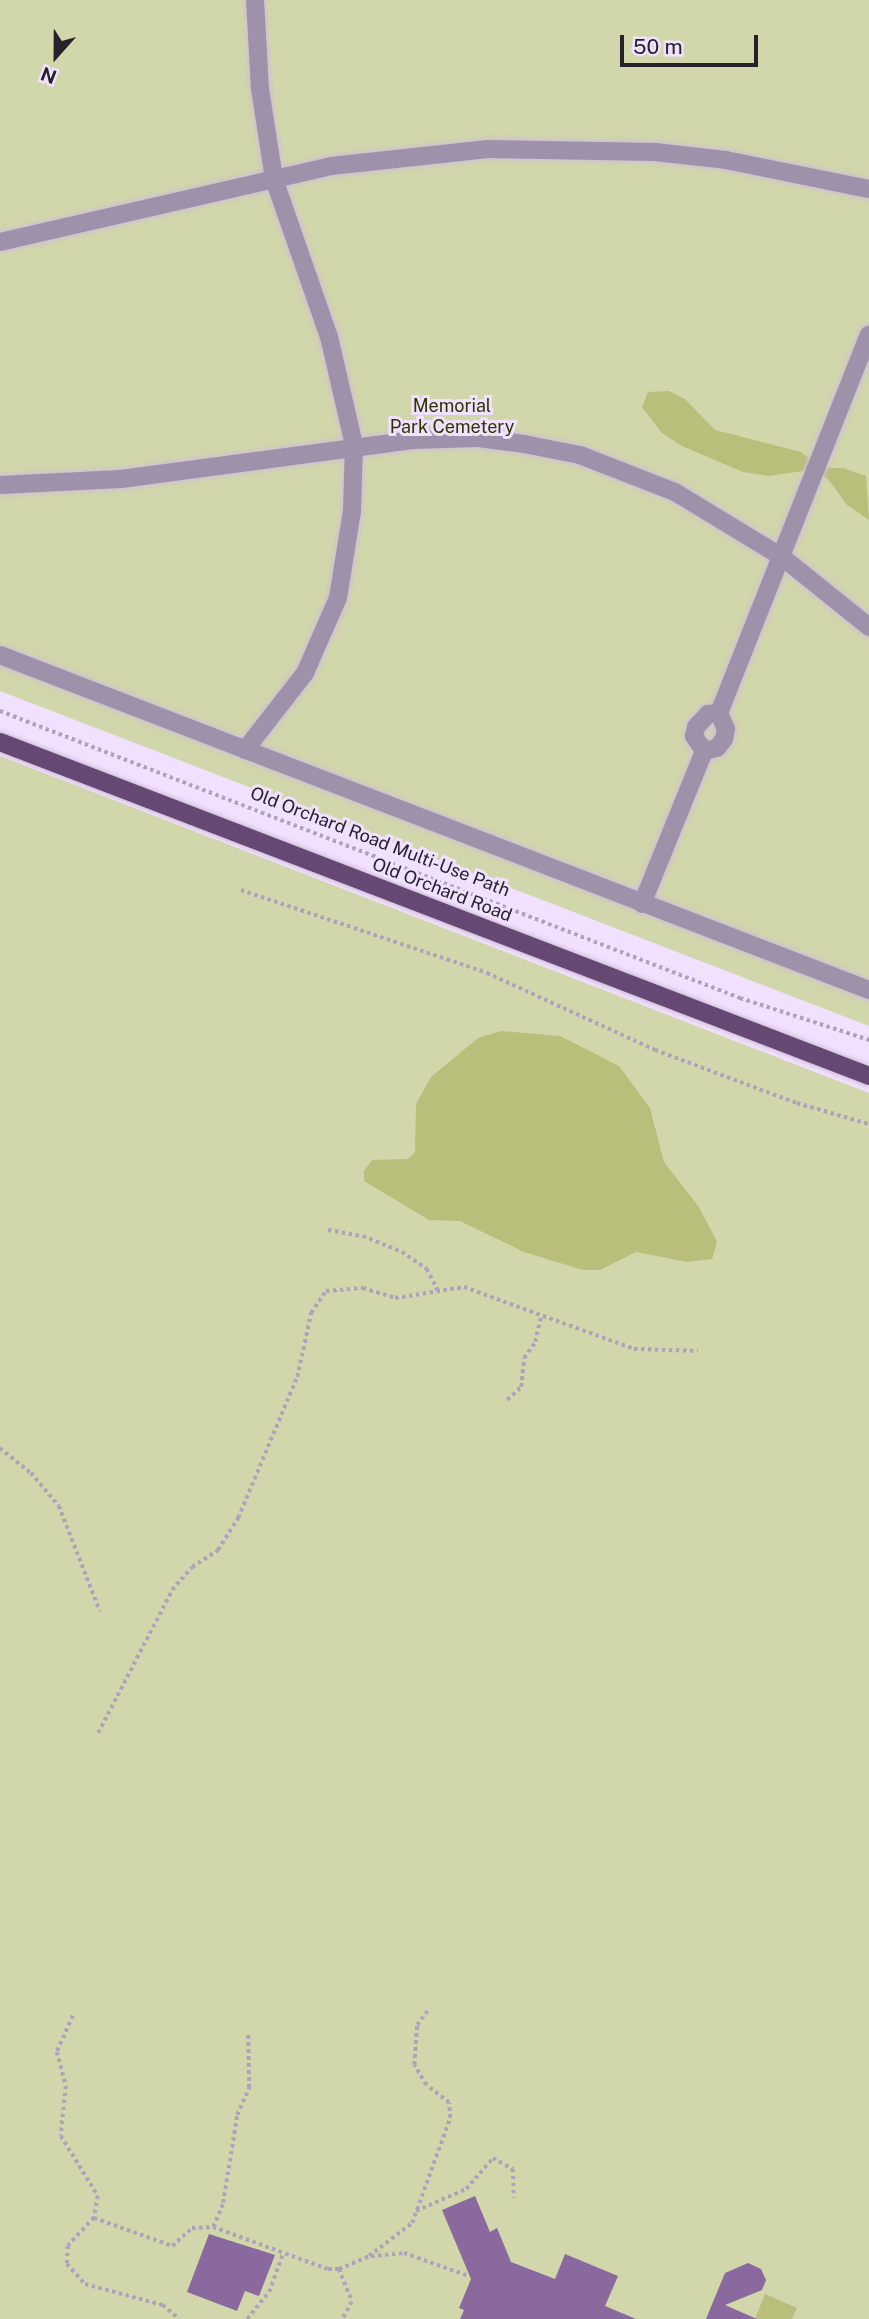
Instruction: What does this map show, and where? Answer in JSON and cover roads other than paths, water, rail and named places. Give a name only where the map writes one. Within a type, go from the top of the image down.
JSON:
[{"type":"main road","name":"Old Orchard Road","points":[[0,741],[869,1076]]},
{"type":"lane","points":[[245,750],[305,673],[338,598],[352,511],[354,445],[329,337],[274,180],[260,89],[256,0]]},
{"type":"lane","points":[[0,242],[274,180],[400,157],[488,149],[573,149],[726,160],[869,189]]},
{"type":"lane","points":[[704,751],[717,748],[724,739],[726,729],[719,713],[869,335]]},
{"type":"lane","points":[[0,485],[121,479],[354,445],[479,438],[580,455],[675,492],[782,557],[869,627]]},
{"type":"lane","points":[[0,655],[869,990]]},
{"type":"lane","points":[[704,751],[694,736],[696,727],[708,714],[719,713]]},
{"type":"lane","points":[[642,904],[704,751]]},
{"type":"park label","name":"Memorial Park Cemetery","points":[[452,417]]}]
